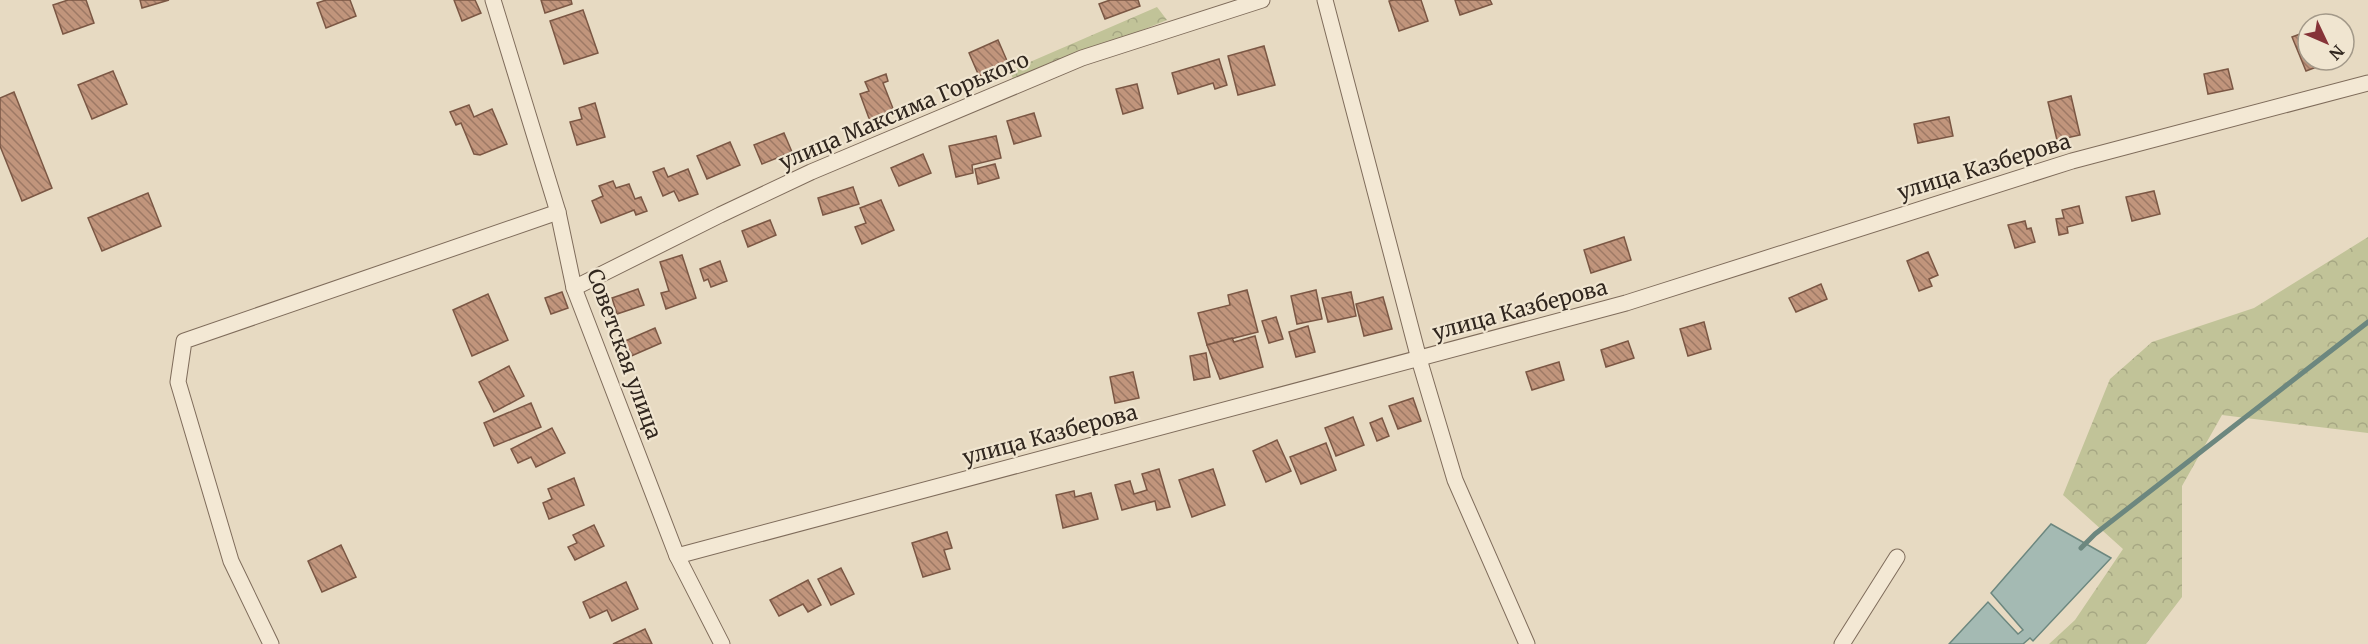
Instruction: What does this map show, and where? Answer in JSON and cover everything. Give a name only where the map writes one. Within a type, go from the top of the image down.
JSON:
[{"type":"street","name":"Советская улица","points":[[493,0],[558,212],[574,288],[677,556],[722,644]]},
{"type":"street","name":"улица Максима Горького","points":[[574,288],[811,172],[1071,62],[1262,0]]},
{"type":"street","points":[[1325,0],[1419,359],[1455,480],[1527,644]]},
{"type":"street","name":"улица Казберова","points":[[677,556],[1626,303],[2072,161],[2368,83]]},
{"type":"street","points":[[271,644],[231,561],[178,382],[184,341],[558,212]]},
{"type":"street","points":[[1842,644],[1897,557]]},
{"type":"green space","points":[[1157,7],[1167,20],[1015,82],[1009,71]]},
{"type":"green space","points":[[2368,237],[2368,433],[2222,415],[2182,486],[2182,597],[2146,644],[2049,644],[2075,620],[2123,549],[2063,495],[2110,379],[2152,342],[2254,308]]},
{"type":"water","points":[[2051,524],[2111,558],[2033,641],[2030,638],[2023,644],[1949,644],[1988,602],[2018,634],[2023,630],[1991,593]]},
{"type":"building","points":[[68,0],[86,0],[94,23],[63,34],[53,5]]},
{"type":"building","points":[[140,0],[169,0],[142,8]]},
{"type":"building","points":[[326,0],[350,0],[356,16],[326,28],[317,3]]},
{"type":"building","points":[[454,0],[475,0],[481,13],[462,21]]},
{"type":"building","points":[[541,0],[571,0],[572,4],[545,13]]},
{"type":"building","points":[[1110,0],[1138,0],[1140,6],[1105,19],[1099,4]]},
{"type":"building","points":[[1421,0],[1428,21],[1399,31],[1389,1]]},
{"type":"building","points":[[1455,0],[1490,0],[1492,4],[1460,15]]},
{"type":"building","points":[[583,10],[598,53],[564,64],[550,21]]},
{"type":"building","points":[[998,40],[1008,63],[979,76],[969,53]]},
{"type":"building","points":[[1264,46],[1275,85],[1238,95],[1228,56]]},
{"type":"building","points":[[1219,59],[1227,85],[1215,89],[1213,83],[1178,94],[1172,73]]},
{"type":"building","points":[[2228,69],[2233,89],[2208,94],[2204,74]]},
{"type":"building","points":[[113,71],[127,104],[92,119],[78,85]]},
{"type":"building","points":[[886,74],[888,81],[883,83],[894,111],[870,121],[860,94],[869,91],[865,82]]},
{"type":"building","points":[[1137,84],[1143,108],[1123,114],[1116,89]]},
{"type":"building","points":[[14,92],[52,188],[22,201],[0,146],[0,98]]},
{"type":"building","points":[[2071,96],[2080,135],[2057,140],[2048,102]]},
{"type":"building","points":[[595,103],[605,137],[577,145],[570,122],[582,119],[579,108]]},
{"type":"building","points":[[469,105],[474,117],[492,109],[507,144],[480,155],[474,154],[461,123],[456,125],[450,112]]},
{"type":"building","points":[[1034,113],[1041,136],[1014,144],[1007,121]]},
{"type":"building","points":[[1949,117],[1953,136],[1918,143],[1914,124]]},
{"type":"building","points":[[784,133],[792,152],[762,164],[754,145]]},
{"type":"building","points":[[996,136],[1001,158],[972,165],[973,173],[956,177],[949,146]]},
{"type":"building","points":[[730,142],[740,165],[707,179],[697,156]]},
{"type":"building","points":[[923,154],[931,173],[899,186],[891,168]]},
{"type":"building","points":[[995,164],[999,178],[978,184],[975,169]]},
{"type":"building","points":[[664,168],[668,177],[688,169],[698,194],[679,201],[674,191],[663,196],[653,172]]},
{"type":"building","points":[[613,181],[616,188],[629,184],[635,199],[641,197],[647,211],[636,215],[634,210],[601,223],[592,201],[603,196],[599,186]]},
{"type":"building","points":[[853,187],[859,204],[823,215],[818,198]]},
{"type":"building","points":[[2154,191],[2160,214],[2132,221],[2126,197]]},
{"type":"building","points":[[148,193],[161,226],[102,251],[88,218]]},
{"type":"building","points":[[881,200],[894,230],[862,244],[855,227],[866,223],[860,208]]},
{"type":"building","points":[[2079,206],[2083,223],[2067,227],[2068,233],[2059,235],[2056,219],[2064,218],[2062,210]]},
{"type":"building","points":[[770,220],[776,235],[748,247],[742,231]]},
{"type":"building","points":[[2025,221],[2027,229],[2031,228],[2035,242],[2015,248],[2008,225]]},
{"type":"building","points":[[1624,237],[1631,260],[1591,273],[1584,250]]},
{"type":"building","points":[[1928,252],[1938,275],[1929,279],[1932,286],[1919,291],[1907,261]]},
{"type":"building","points":[[682,255],[696,298],[666,309],[661,293],[669,291],[660,262]]},
{"type":"building","points":[[720,261],[727,281],[711,287],[708,279],[704,281],[700,269]]},
{"type":"building","points":[[1821,284],[1827,299],[1796,312],[1789,298]]},
{"type":"building","points":[[638,289],[644,305],[617,314],[612,298]]},
{"type":"building","points":[[1247,290],[1258,332],[1207,345],[1198,313],[1230,305],[1228,295]]},
{"type":"building","points":[[1316,290],[1322,319],[1297,324],[1291,296]]},
{"type":"building","points":[[562,292],[568,308],[551,314],[545,298]]},
{"type":"building","points":[[1351,292],[1356,316],[1328,322],[1322,298]]},
{"type":"building","points":[[488,294],[508,340],[472,356],[453,310]]},
{"type":"building","points":[[1383,297],[1392,329],[1364,336],[1356,304]]},
{"type":"building","points":[[1276,317],[1283,339],[1269,343],[1262,321]]},
{"type":"building","points":[[1704,322],[1711,349],[1688,356],[1680,329]]},
{"type":"building","points":[[1308,326],[1315,352],[1296,357],[1289,332]]},
{"type":"building","points":[[655,328],[661,343],[629,357],[623,342]]},
{"type":"building","points":[[1255,336],[1263,367],[1220,379],[1207,345],[1232,338],[1234,342]]},
{"type":"building","points":[[1628,341],[1634,358],[1606,367],[1601,350]]},
{"type":"building","points":[[1206,353],[1210,377],[1194,380],[1190,356]]},
{"type":"building","points":[[1559,362],[1564,380],[1532,390],[1526,372]]},
{"type":"building","points":[[509,366],[524,396],[494,412],[479,382]]},
{"type":"building","points":[[1133,372],[1139,398],[1115,403],[1110,377]]},
{"type":"building","points":[[1413,398],[1421,421],[1398,429],[1389,406]]},
{"type":"building","points":[[531,403],[541,427],[494,446],[484,423]]},
{"type":"building","points":[[1353,417],[1364,445],[1336,456],[1325,428]]},
{"type":"building","points":[[1382,418],[1389,436],[1377,441],[1370,423]]},
{"type":"building","points":[[552,428],[565,453],[536,467],[531,457],[518,463],[511,449]]},
{"type":"building","points":[[1277,440],[1291,471],[1266,482],[1253,451]]},
{"type":"building","points":[[1326,443],[1336,470],[1301,484],[1290,457]]},
{"type":"building","points":[[1159,469],[1170,507],[1157,510],[1155,501],[1122,510],[1115,485],[1130,481],[1134,494],[1147,490],[1142,474]]},
{"type":"building","points":[[1213,469],[1225,505],[1192,517],[1179,480]]},
{"type":"building","points":[[574,478],[584,505],[549,519],[543,503],[552,499],[548,489]]},
{"type":"building","points":[[1074,491],[1075,497],[1091,493],[1098,519],[1063,528],[1056,495]]},
{"type":"building","points":[[594,525],[604,546],[575,560],[568,547],[577,543],[573,535]]},
{"type":"building","points":[[947,532],[952,548],[944,550],[950,569],[923,577],[912,543]]},
{"type":"building","points":[[341,545],[356,577],[322,592],[308,561]]},
{"type":"building","points":[[841,568],[854,594],[831,605],[818,579]]},
{"type":"building","points":[[808,580],[821,605],[808,612],[803,604],[779,616],[770,600]]},
{"type":"building","points":[[626,582],[638,609],[612,621],[607,610],[590,618],[583,602]]},
{"type":"building","points":[[645,629],[652,644],[613,644]]},
{"type":"waterway","points":[[2081,548],[2095,534],[2368,322]]}]
